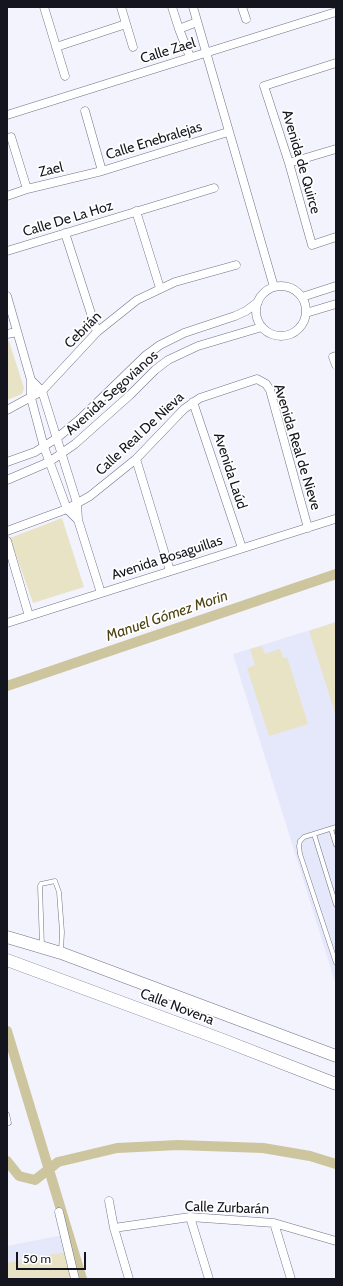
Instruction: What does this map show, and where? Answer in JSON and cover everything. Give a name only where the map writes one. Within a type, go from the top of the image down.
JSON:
[{"type":"main road","name":"Calle Novena","points":[[7,937],[61,953],[336,1056]]},
{"type":"main road","name":"Calle Novena","points":[[7,960],[208,1034],[336,1084]]},
{"type":"street","points":[[44,7],[65,76]]},
{"type":"street","points":[[121,7],[132,47]]},
{"type":"street","points":[[172,7],[190,57]]},
{"type":"street","points":[[193,7],[274,287]]},
{"type":"street","points":[[242,7],[246,19]]},
{"type":"street","name":"Calle Zael","points":[[7,115],[336,12]]},
{"type":"street","points":[[179,29],[197,22]]},
{"type":"street","points":[[56,47],[126,24]]},
{"type":"street","name":"Avenida de Quirce","points":[[336,63],[264,86],[290,163],[312,245],[336,237]]},
{"type":"street","name":"Calle Enebralejas","points":[[84,111],[102,171],[228,132]]},
{"type":"street","points":[[11,137],[27,189]]},
{"type":"street","points":[[290,163],[336,149]]},
{"type":"street","name":"Zael","points":[[7,196],[27,189],[102,171]]},
{"type":"street","name":"Calle De La Hoz","points":[[7,251],[214,188]]},
{"type":"street","points":[[136,211],[160,288]]},
{"type":"street","points":[[66,233],[97,332]]},
{"type":"street","name":"Cebrián","points":[[7,410],[42,391],[97,332],[137,300],[160,288],[236,264]]},
{"type":"street","points":[[302,297],[336,286]]},
{"type":"street","points":[[274,287],[286,287],[298,292],[302,297],[306,313],[301,327],[289,335],[274,335],[262,327],[256,315],[258,302],[267,290],[274,287]]},
{"type":"street","points":[[7,296],[31,380],[31,398],[44,447],[67,509],[78,520]]},
{"type":"street","name":"Avenida Segovianos","points":[[7,462],[44,447],[57,438],[80,419],[145,356],[160,345],[184,333],[235,316],[258,302]]},
{"type":"street","points":[[306,313],[336,304]]},
{"type":"street","name":"Avenida Segovianos","points":[[7,480],[49,462],[62,454],[87,435],[154,370],[168,360],[198,346],[262,327]]},
{"type":"street","points":[[7,334],[17,332]]},
{"type":"street","points":[[335,356],[336,365]]},
{"type":"street","name":"Calle Real De Nieva","points":[[7,531],[67,509],[78,503],[108,482],[136,459],[184,408],[193,402],[200,398],[257,379]]},
{"type":"street","name":"Avenida Real de Nieve","points":[[257,379],[266,384],[270,390],[308,528]]},
{"type":"street","points":[[31,380],[42,391],[78,503],[78,520],[101,593]]},
{"type":"street","name":"Avenida Laúd","points":[[193,402],[242,548]]},
{"type":"street","points":[[136,459],[170,571]]},
{"type":"street","name":"Avenida Bosaguillas","points":[[7,623],[334,519]]},
{"type":"street","points":[[7,541],[29,616]]},
{"type":"street","points":[[109,1201],[114,1228],[129,1279]]},
{"type":"street","points":[[59,1212],[75,1279]]},
{"type":"street","points":[[190,1217],[209,1279]]},
{"type":"street","name":"Calle Zurbarán","points":[[114,1228],[190,1217],[274,1222],[336,1241]]},
{"type":"street","points":[[274,1222],[291,1279]]},
{"type":"lane","points":[[336,827],[304,836],[300,840],[300,854],[336,964]]},
{"type":"lane","points":[[331,829],[336,845]]},
{"type":"lane","points":[[314,834],[336,905]]},
{"type":"lane","points":[[43,948],[40,886],[41,884],[55,881],[59,892],[62,932],[61,953]]},
{"type":"lane","points":[[7,1114],[10,1123]]},
{"type":"shaded area","points":[[7,341],[9,341],[24,388],[22,394],[7,400]]},
{"type":"shaded area","points":[[62,518],[84,587],[33,603],[10,538]]},
{"type":"shaded area","points":[[336,622],[336,985],[233,654]]},
{"type":"shaded area","points":[[336,622],[336,716],[309,631]]},
{"type":"shaded area","points":[[262,646],[265,654],[280,649],[283,658],[287,657],[308,724],[269,736],[247,668],[255,665],[250,649]]},
{"type":"shaded area","points":[[63,1235],[72,1279],[7,1279],[7,1246]]},
{"type":"shaded area","points":[[65,1252],[70,1279],[7,1279],[7,1263]]},
{"type":"waterway","name":"Manuel Gómez Morin","points":[[7,686],[336,574]]},
{"type":"waterway","points":[[7,1031],[82,1279]]},
{"type":"waterway","points":[[7,1161],[19,1176],[35,1180],[58,1162],[117,1148],[178,1145],[263,1148],[310,1156],[336,1164]]}]
